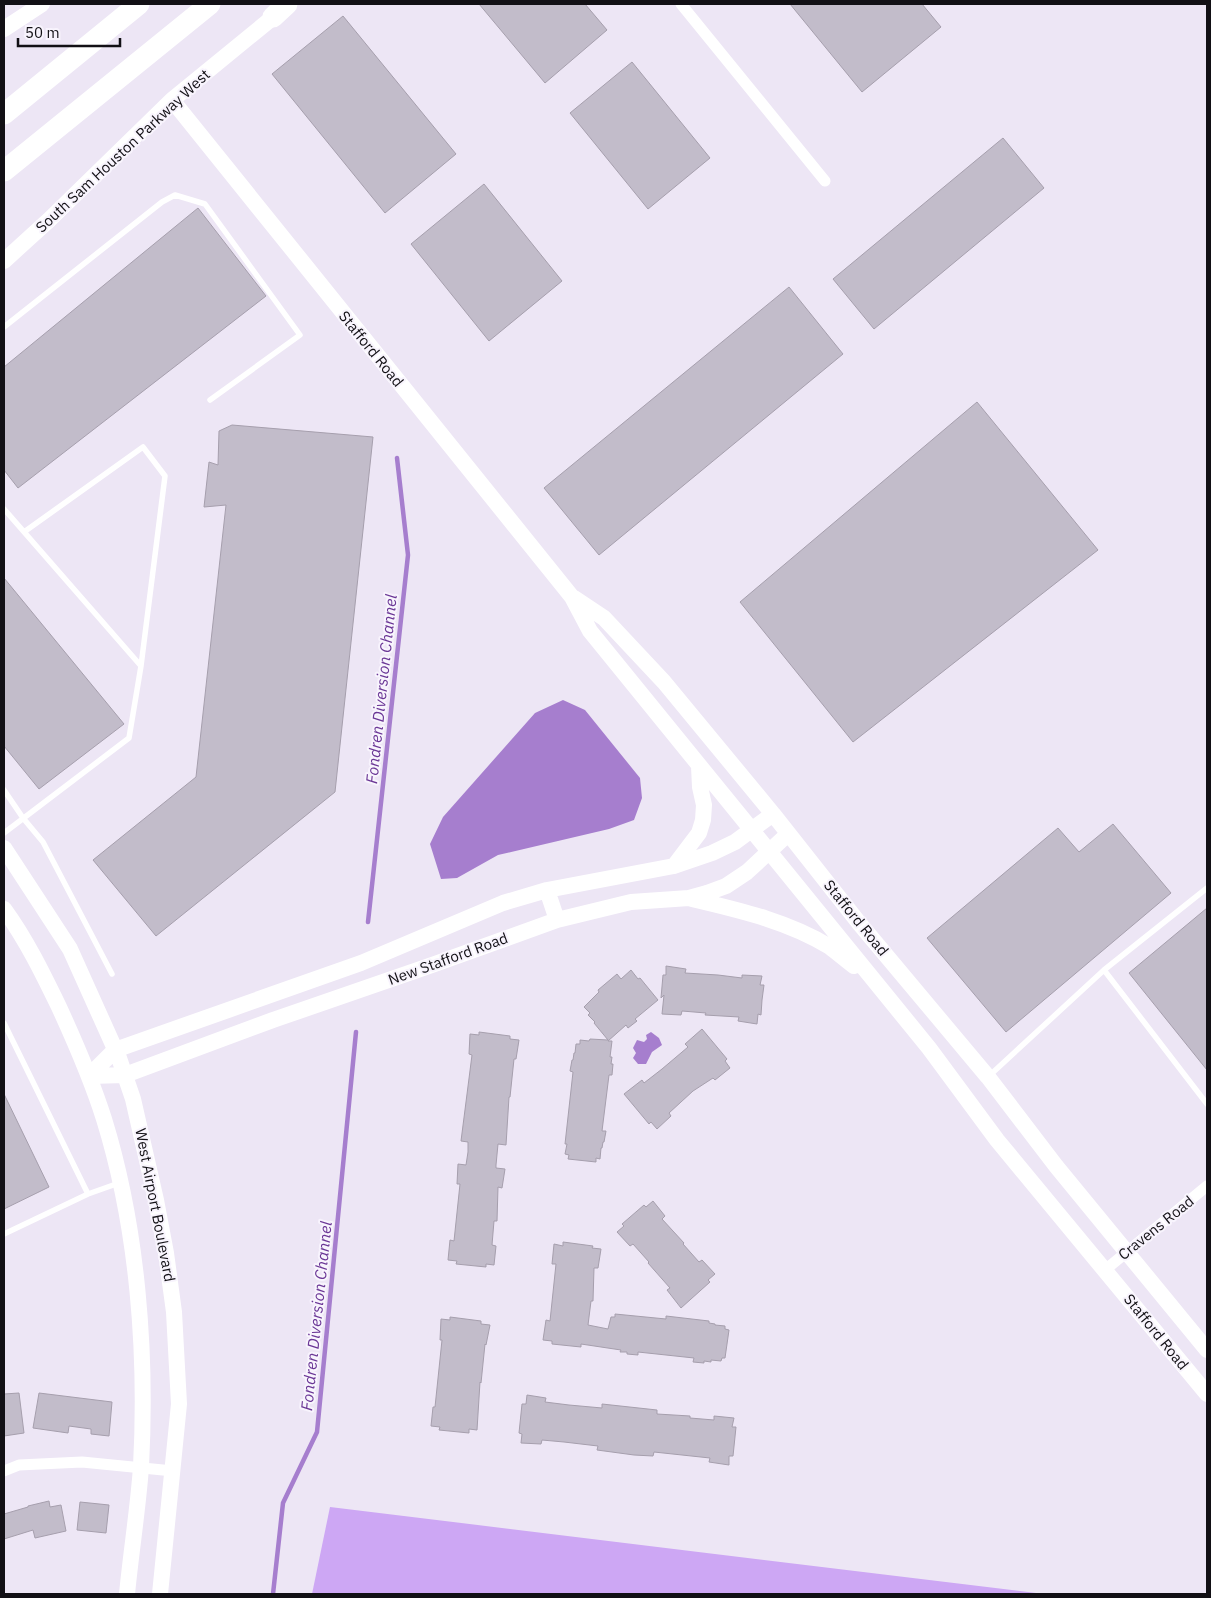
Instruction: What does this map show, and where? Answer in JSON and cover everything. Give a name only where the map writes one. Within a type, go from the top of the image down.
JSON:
[{"type":"highway","points":[[4,114],[139,4]]},
{"type":"highway","points":[[4,171],[210,4]]},
{"type":"main road","points":[[4,29],[42,4]]},
{"type":"main road","name":"South Sam Houston Parkway West","points":[[4,260],[172,100],[283,8]]},
{"type":"main road","name":"Stafford Road","points":[[172,100],[572,596],[590,631],[929,1048],[997,1140],[1207,1394]]},
{"type":"main road","name":"Stafford Road","points":[[572,596],[604,618],[664,682],[773,814],[859,923],[988,1077],[1056,1166],[1206,1349]]},
{"type":"main road","points":[[674,866],[699,833],[703,820],[704,805],[700,787],[699,766]]},
{"type":"main road","name":"New Stafford Road","points":[[115,1050],[361,963],[503,903],[547,890],[674,866],[712,853],[735,842],[773,814]]},
{"type":"main road","name":"New Stafford Road","points":[[89,1076],[125,1075],[273,1020],[557,920],[631,902],[689,898],[726,886],[747,872],[788,834]]},
{"type":"main road","name":"West Airport Boulevard","points":[[4,848],[70,949],[115,1050],[133,1098],[156,1200],[173,1302],[179,1404],[160,1594]]},
{"type":"main road","points":[[547,890],[557,920]]},
{"type":"main road","points":[[689,898],[766,918],[792,929],[829,947],[876,983]]},
{"type":"main road","name":"West Airport Boulevard","points":[[4,909],[42,973],[89,1076],[104,1120],[120,1183],[132,1242],[140,1329],[142,1400],[140,1468],[127,1594]]},
{"type":"main road","points":[[89,1076],[115,1050]]},
{"type":"street","points":[[681,4],[825,181]]},
{"type":"street","name":"Cravens Road","points":[[1105,1270],[1207,1186]]},
{"type":"street","points":[[4,1471],[19,1465],[82,1462],[173,1471]]},
{"type":"lane","points":[[4,327],[162,202],[175,195],[205,204],[300,335],[210,400]]},
{"type":"lane","points":[[4,833],[129,738],[141,666],[165,476],[143,447],[24,532]]},
{"type":"lane","points":[[4,509],[141,666]]},
{"type":"lane","points":[[4,790],[23,818],[43,842],[112,974]]},
{"type":"lane","points":[[988,1077],[1104,970],[1207,888]]},
{"type":"lane","points":[[1104,970],[1207,1104]]},
{"type":"lane","points":[[4,1023],[88,1194]]},
{"type":"lane","points":[[4,1234],[88,1194],[120,1183]]},
{"type":"shaded area","points":[[563,700],[585,710],[640,778],[642,798],[634,820],[609,829],[498,855],[457,878],[441,879],[430,844],[443,817],[535,713]]},
{"type":"shaded area","points":[[651,1032],[659,1038],[662,1045],[652,1052],[646,1064],[638,1064],[633,1058],[636,1053],[633,1048],[637,1040],[644,1042],[647,1039],[646,1035]]},
{"type":"shaded area","points":[[330,1507],[1044,1594],[312,1594]]},
{"type":"building","points":[[479,4],[585,4],[607,30],[545,83]]},
{"type":"building","points":[[790,4],[922,4],[941,27],[862,92]]},
{"type":"building","points":[[343,16],[456,154],[385,213],[272,74]]},
{"type":"building","points":[[632,62],[710,158],[648,209],[570,113]]},
{"type":"building","points":[[1003,138],[1044,188],[874,329],[833,279]]},
{"type":"building","points":[[484,184],[562,281],[489,341],[411,244]]},
{"type":"building","points":[[198,208],[266,296],[18,488],[4,470],[4,367]]},
{"type":"building","points":[[789,287],[843,354],[599,555],[544,488]]},
{"type":"building","points":[[977,402],[1098,550],[853,742],[740,602]]},
{"type":"building","points":[[232,425],[373,437],[335,792],[156,936],[93,860],[196,777],[226,505],[204,507],[209,462],[218,465],[219,431]]},
{"type":"building","points":[[4,578],[124,724],[39,789],[4,746]]},
{"type":"building","points":[[1113,824],[1171,893],[1006,1032],[927,938],[1058,828],[1079,852]]},
{"type":"building","points":[[1207,908],[1207,1070],[1129,973]]},
{"type":"building","points":[[666,966],[686,969],[685,973],[742,978],[742,975],[762,976],[760,985],[764,985],[761,1015],[758,1014],[757,1024],[738,1021],[739,1017],[705,1015],[706,1013],[682,1011],[681,1015],[662,1014],[664,995],[661,998],[663,975],[666,975]]},
{"type":"building","points":[[631,970],[658,1000],[635,1019],[637,1021],[628,1028],[626,1025],[608,1041],[612,1041],[610,1057],[612,1057],[611,1064],[613,1064],[612,1075],[609,1075],[602,1131],[606,1131],[600,1159],[596,1158],[596,1162],[568,1159],[569,1155],[565,1154],[567,1144],[565,1144],[573,1072],[570,1071],[576,1044],[580,1044],[580,1040],[608,1040],[584,1007],[599,992],[598,990],[617,974],[621,979]]},
{"type":"building","points":[[702,1029],[727,1059],[725,1061],[730,1068],[715,1080],[713,1078],[693,1091],[669,1113],[671,1116],[657,1129],[651,1122],[649,1124],[624,1094],[642,1080],[644,1083],[662,1069],[688,1047],[685,1044]]},
{"type":"building","points":[[479,1032],[510,1036],[510,1039],[519,1040],[516,1059],[514,1059],[509,1097],[506,1145],[498,1144],[496,1168],[505,1169],[502,1188],[498,1187],[497,1221],[494,1221],[492,1245],[496,1246],[494,1265],[486,1264],[486,1267],[456,1264],[457,1261],[448,1260],[450,1240],[454,1241],[460,1184],[457,1184],[458,1164],[466,1165],[468,1152],[468,1142],[461,1141],[472,1055],[469,1054],[470,1034],[479,1035]]},
{"type":"building","points":[[4,1094],[49,1187],[4,1209]]},
{"type":"building","points":[[653,1201],[665,1216],[662,1219],[683,1244],[699,1262],[702,1260],[715,1274],[708,1280],[710,1282],[681,1308],[667,1290],[670,1288],[649,1262],[633,1244],[630,1246],[617,1232],[624,1226],[622,1224],[644,1205],[646,1207]]},
{"type":"building","points":[[563,1242],[593,1246],[592,1248],[601,1249],[598,1268],[594,1268],[593,1301],[591,1301],[588,1325],[608,1329],[611,1317],[615,1317],[615,1314],[666,1319],[666,1316],[709,1321],[709,1323],[715,1325],[725,1326],[725,1329],[729,1330],[725,1358],[722,1358],[721,1361],[693,1362],[694,1358],[638,1352],[638,1355],[627,1354],[627,1352],[620,1352],[621,1350],[581,1344],[581,1347],[552,1344],[552,1341],[543,1340],[546,1320],[550,1321],[556,1264],[552,1264],[554,1244],[563,1246]]},
{"type":"building","points":[[450,1317],[481,1321],[481,1324],[490,1325],[485,1344],[480,1382],[477,1430],[469,1429],[469,1433],[439,1430],[440,1427],[431,1426],[433,1407],[435,1407],[442,1340],[440,1340],[441,1319],[450,1320]]},
{"type":"building","points":[[19,1393],[24,1433],[4,1436],[4,1394]]},
{"type":"building","points":[[39,1393],[112,1402],[109,1436],[91,1434],[91,1429],[69,1426],[68,1433],[33,1428]]},
{"type":"building","points":[[527,1395],[546,1398],[545,1402],[569,1405],[602,1408],[602,1404],[657,1410],[657,1414],[690,1416],[690,1418],[714,1420],[714,1416],[734,1418],[732,1427],[736,1427],[733,1456],[729,1456],[729,1465],[709,1462],[710,1458],[654,1452],[653,1456],[634,1455],[597,1450],[598,1446],[564,1442],[542,1440],[541,1444],[521,1443],[522,1434],[519,1433],[522,1404],[526,1404]]},
{"type":"building","points":[[49,1501],[50,1507],[61,1505],[66,1531],[35,1538],[33,1530],[4,1539],[4,1514]]},
{"type":"building","points":[[80,1502],[109,1505],[106,1533],[77,1530]]},
{"type":"waterway","name":"Fondren Diversion Channel","points":[[368,922],[408,555],[397,458]]},
{"type":"waterway","name":"Fondren Diversion Channel","points":[[273,1594],[283,1503],[317,1432],[356,1032]]}]
